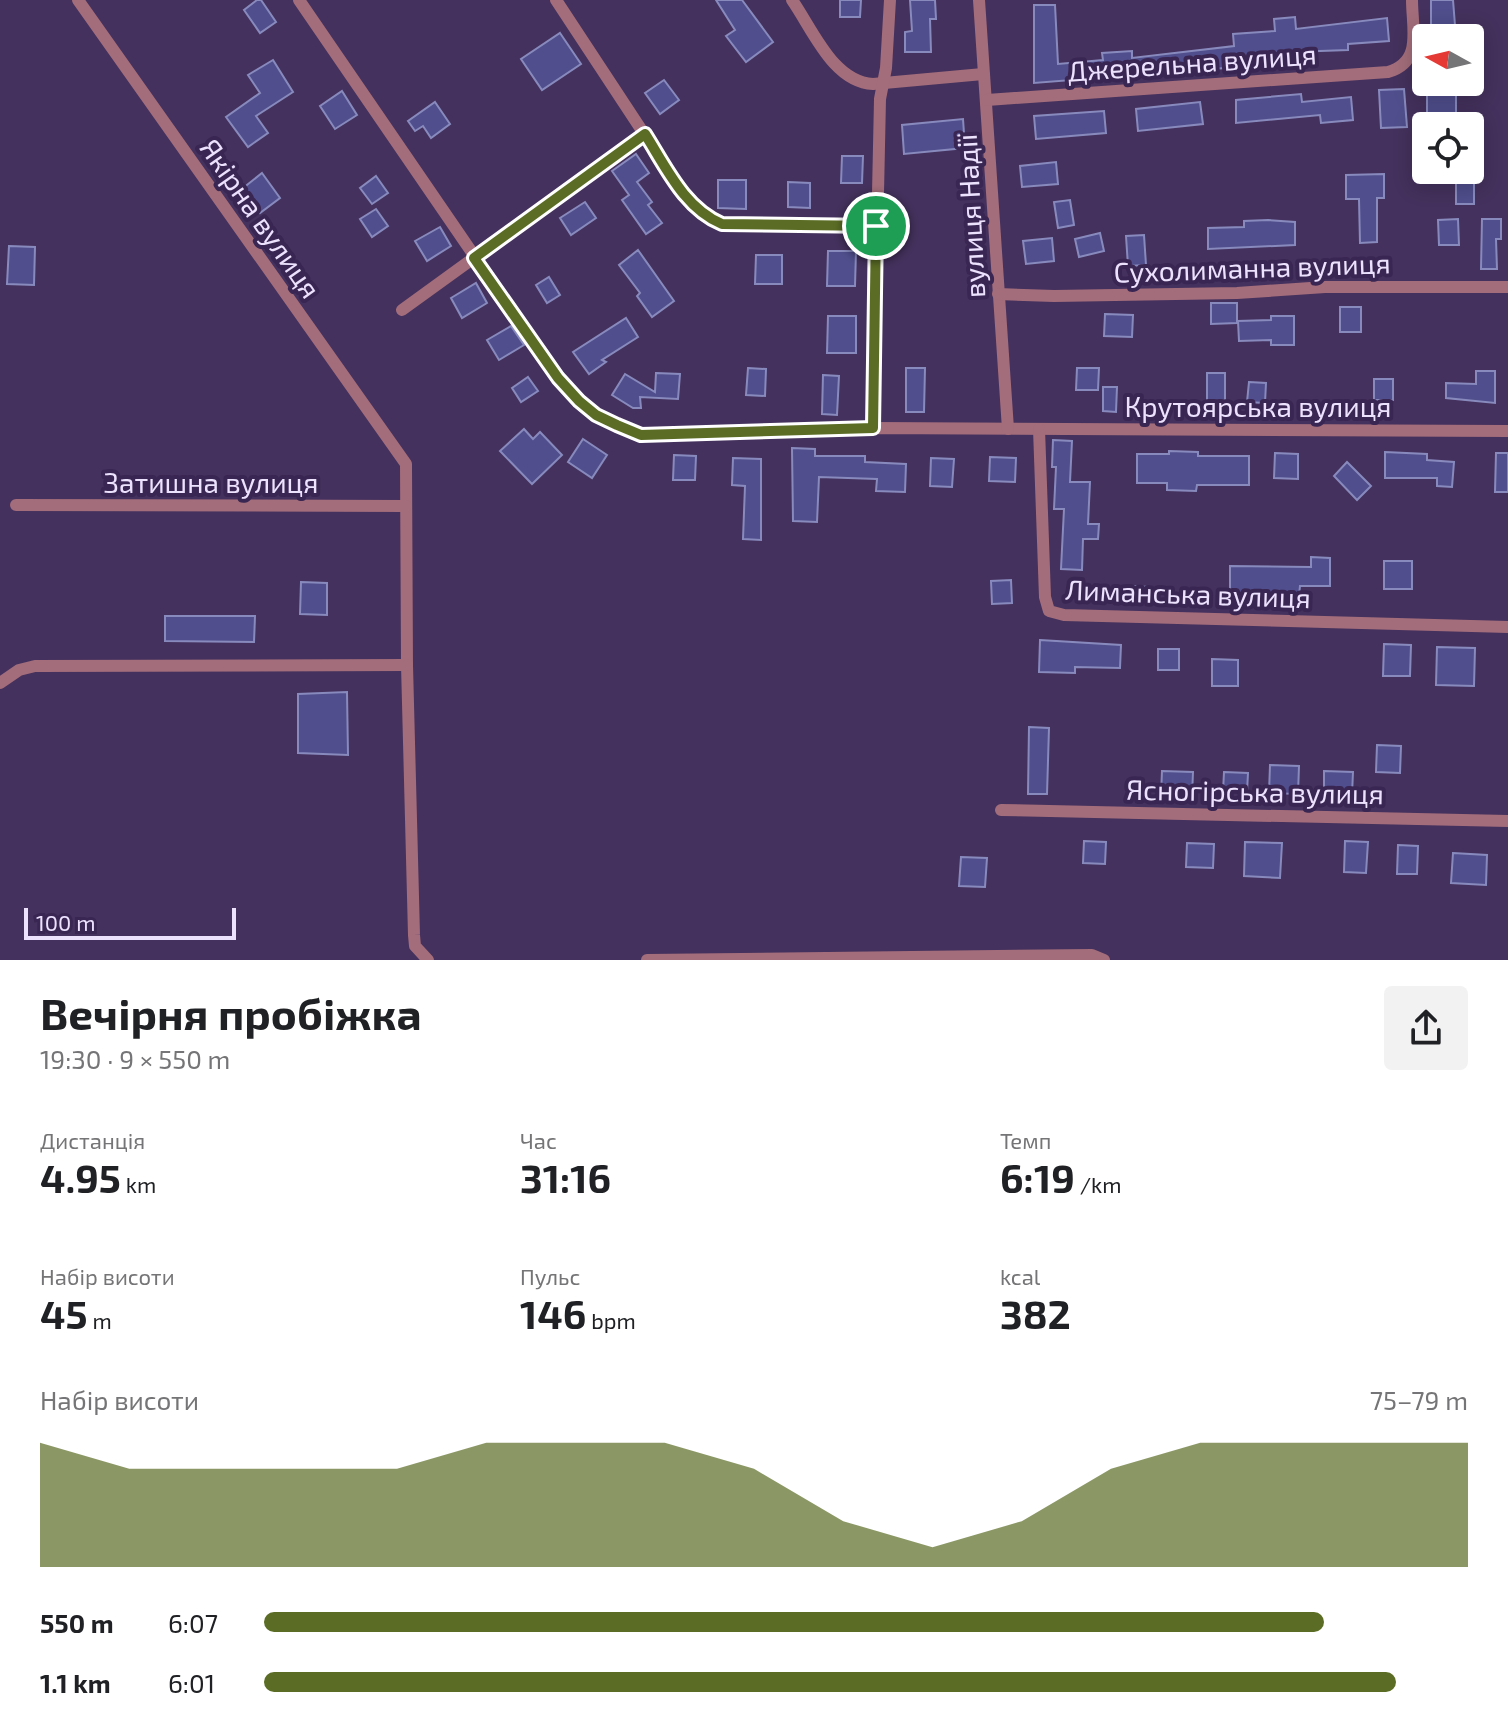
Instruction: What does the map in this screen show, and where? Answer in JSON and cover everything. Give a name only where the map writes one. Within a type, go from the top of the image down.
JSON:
[{"type":"street","name":"Якірна вулиця","points":[[78,0],[406,464],[406,506]]},
{"type":"street","name":"Крутоярська вулиця","points":[[299,0],[558,378],[587,408],[641,435],[873,428],[1508,431]]},
{"type":"street","points":[[556,0],[692,204],[709,218],[722,224],[876,226]]},
{"type":"street","points":[[792,0],[844,75],[862,83],[882,84],[983,74]]},
{"type":"street","points":[[873,428],[876,226],[882,84],[886,68],[890,0]]},
{"type":"street","name":"вулиця Надії","points":[[979,0],[1008,429]]},
{"type":"street","name":"Джерельна вулиця","points":[[987,100],[1373,73],[1401,68],[1410,60],[1413,49],[1412,0]]},
{"type":"street","points":[[402,310],[645,134]]},
{"type":"street","name":"Сухолиманна вулиця","points":[[998,294],[1054,296],[1237,293],[1325,287],[1508,287]]},
{"type":"street","name":"Лиманська вулиця","points":[[1039,429],[1045,597],[1049,611],[1064,615],[1508,627]]},
{"type":"street","name":"Затишна вулиця","points":[[16,505],[406,506]]},
{"type":"street","points":[[406,506],[414,935],[415,946],[428,960]]},
{"type":"street","points":[[0,683],[19,670],[35,666],[407,665]]},
{"type":"street","name":"Ясногірська вулиця","points":[[1001,810],[1508,821]]},
{"type":"street","points":[[647,960],[1092,955],[1104,960]]},
{"type":"building","points":[[261,0],[276,22],[260,33],[244,10]]},
{"type":"building","points":[[716,0],[742,0],[773,42],[746,62],[726,36],[735,30]]},
{"type":"building","points":[[840,0],[861,0],[860,17],[840,17]]},
{"type":"building","points":[[910,0],[935,0],[936,19],[930,19],[931,52],[905,52],[905,32],[912,31]]},
{"type":"building","points":[[1431,0],[1453,0],[1455,24],[1431,24]]},
{"type":"building","points":[[1034,5],[1055,5],[1058,64],[1103,60],[1102,53],[1132,51],[1132,58],[1234,46],[1233,34],[1275,31],[1274,19],[1295,17],[1296,29],[1387,18],[1389,41],[1348,44],[1348,50],[1265,53],[1266,58],[1224,61],[1225,68],[1034,83]]},
{"type":"building","points":[[560,33],[581,64],[542,90],[521,59]]},
{"type":"building","points":[[273,60],[293,92],[256,116],[268,133],[248,147],[226,117],[260,93],[248,75]]},
{"type":"building","points":[[664,80],[679,100],[660,114],[645,93]]},
{"type":"building","points":[[1404,89],[1407,127],[1381,128],[1379,90]]},
{"type":"building","points":[[342,91],[357,115],[335,129],[320,106]]},
{"type":"building","points":[[1301,94],[1302,102],[1351,97],[1353,120],[1321,123],[1320,115],[1236,123],[1236,100]]},
{"type":"building","points":[[1427,96],[1456,96],[1456,112],[1427,112]]},
{"type":"building","points":[[435,102],[450,124],[431,138],[423,126],[415,131],[408,121]]},
{"type":"building","points":[[1200,102],[1203,124],[1138,131],[1136,109]]},
{"type":"building","points":[[1104,111],[1106,133],[1036,139],[1034,116]]},
{"type":"building","points":[[963,119],[965,148],[904,154],[902,125]]},
{"type":"building","points":[[636,154],[649,173],[637,182],[652,202],[648,205],[662,223],[646,234],[622,200],[629,195],[612,171]]},
{"type":"building","points":[[842,156],[863,156],[862,183],[841,183]]},
{"type":"building","points":[[1056,162],[1058,184],[1022,187],[1020,166]]},
{"type":"building","points":[[262,173],[280,198],[260,213],[242,189]]},
{"type":"building","points":[[1384,174],[1384,198],[1377,198],[1377,242],[1360,243],[1359,199],[1346,199],[1346,175]]},
{"type":"building","points":[[376,176],[388,193],[372,204],[360,188]]},
{"type":"building","points":[[718,180],[746,180],[746,209],[718,208]]},
{"type":"building","points":[[788,182],[810,183],[810,208],[788,207]]},
{"type":"building","points":[[1456,184],[1474,184],[1474,204],[1456,204]]},
{"type":"building","points":[[1070,200],[1074,225],[1058,228],[1054,202]]},
{"type":"building","points":[[585,202],[596,218],[571,235],[560,218]]},
{"type":"building","points":[[376,209],[388,226],[372,237],[360,219]]},
{"type":"building","points":[[1458,219],[1459,245],[1439,245],[1438,220]]},
{"type":"building","points":[[1482,219],[1501,219],[1501,239],[1496,239],[1497,269],[1481,269]]},
{"type":"building","points":[[1244,221],[1295,222],[1295,245],[1208,249],[1208,228],[1244,227]]},
{"type":"building","points":[[440,227],[451,246],[427,261],[415,241]]},
{"type":"building","points":[[1100,233],[1104,251],[1079,257],[1075,239]]},
{"type":"building","points":[[1144,235],[1146,265],[1128,266],[1126,236]]},
{"type":"building","points":[[1052,238],[1054,261],[1026,264],[1023,241]]},
{"type":"building","points":[[9,246],[35,247],[34,285],[7,284]]},
{"type":"building","points":[[638,250],[674,301],[652,317],[637,296],[640,293],[619,265]]},
{"type":"building","points":[[828,251],[856,251],[855,286],[827,286]]},
{"type":"building","points":[[756,255],[782,255],[782,284],[755,284]]},
{"type":"building","points":[[549,277],[560,295],[547,303],[536,285]]},
{"type":"building","points":[[476,283],[487,303],[462,318],[451,298]]},
{"type":"building","points":[[1211,303],[1237,303],[1237,323],[1211,324]]},
{"type":"building","points":[[1340,307],[1361,307],[1361,332],[1340,332]]},
{"type":"building","points":[[1105,314],[1133,315],[1132,337],[1104,336]]},
{"type":"building","points":[[828,316],[856,316],[856,353],[827,353]]},
{"type":"building","points":[[1271,316],[1294,316],[1294,345],[1271,345],[1271,340],[1239,341],[1238,321],[1271,320]]},
{"type":"building","points":[[626,318],[638,337],[602,360],[606,362],[589,374],[573,352]]},
{"type":"building","points":[[511,326],[524,345],[499,360],[487,340]]},
{"type":"building","points":[[748,368],[766,369],[765,396],[746,395]]},
{"type":"building","points":[[906,368],[925,368],[924,412],[906,412]]},
{"type":"building","points":[[1077,368],[1099,368],[1098,390],[1076,390]]},
{"type":"building","points":[[1476,371],[1495,371],[1495,403],[1446,398],[1446,383],[1476,384]]},
{"type":"building","points":[[656,373],[680,374],[678,399],[640,397],[641,408],[633,408],[612,395],[625,374],[655,392]]},
{"type":"building","points":[[1207,373],[1225,373],[1225,402],[1207,402]]},
{"type":"building","points":[[823,375],[839,376],[837,415],[822,414]]},
{"type":"building","points":[[528,377],[538,391],[521,402],[512,388]]},
{"type":"building","points":[[1374,379],[1393,379],[1393,400],[1374,400]]},
{"type":"building","points":[[1249,382],[1266,383],[1265,403],[1247,402]]},
{"type":"building","points":[[1103,387],[1117,387],[1116,412],[1103,411]]},
{"type":"building","points":[[524,429],[533,439],[540,432],[562,455],[532,484],[500,451]]},
{"type":"building","points":[[583,439],[607,455],[592,478],[568,462]]},
{"type":"building","points":[[1053,440],[1072,441],[1070,482],[1090,482],[1088,524],[1099,524],[1098,539],[1083,539],[1082,570],[1061,569],[1064,509],[1054,509],[1056,467],[1052,467]]},
{"type":"building","points":[[792,448],[815,449],[815,456],[865,456],[865,462],[906,464],[905,492],[876,491],[877,479],[819,477],[817,522],[793,521]]},
{"type":"building","points":[[1169,451],[1198,452],[1198,456],[1249,456],[1249,485],[1197,485],[1196,491],[1167,490],[1167,483],[1137,483],[1137,454],[1169,454]]},
{"type":"building","points":[[1385,452],[1427,454],[1427,460],[1454,462],[1452,487],[1437,486],[1437,478],[1385,478]]},
{"type":"building","points":[[1275,453],[1298,454],[1298,479],[1274,478]]},
{"type":"building","points":[[1496,453],[1508,453],[1508,492],[1495,492]]},
{"type":"building","points":[[674,455],[696,456],[695,480],[673,480]]},
{"type":"building","points":[[990,457],[1016,458],[1015,482],[989,481]]},
{"type":"building","points":[[733,458],[761,459],[761,540],[743,539],[745,486],[732,485]]},
{"type":"building","points":[[931,458],[954,459],[952,487],[930,486]]},
{"type":"building","points":[[1347,462],[1371,486],[1357,500],[1334,476]]},
{"type":"building","points":[[1311,557],[1330,558],[1330,586],[1300,586],[1299,595],[1230,595],[1230,566],[1311,567]]},
{"type":"building","points":[[1384,561],[1412,561],[1412,589],[1384,589]]},
{"type":"building","points":[[1011,580],[1012,603],[992,604],[991,581]]},
{"type":"building","points":[[301,582],[327,583],[327,615],[300,614]]},
{"type":"building","points":[[1129,586],[1152,587],[1151,604],[1128,603]]},
{"type":"building","points":[[165,616],[255,616],[254,642],[165,641]]},
{"type":"building","points":[[1040,640],[1121,645],[1120,668],[1075,667],[1075,673],[1039,672]]},
{"type":"building","points":[[1384,644],[1411,645],[1410,676],[1383,676]]},
{"type":"building","points":[[1437,647],[1475,648],[1474,686],[1436,685]]},
{"type":"building","points":[[1158,649],[1179,649],[1179,670],[1158,670]]},
{"type":"building","points":[[1212,659],[1238,660],[1238,686],[1212,686]]},
{"type":"building","points":[[347,692],[348,755],[298,753],[298,694]]},
{"type":"building","points":[[1029,727],[1049,728],[1047,794],[1028,794]]},
{"type":"building","points":[[1377,745],[1401,746],[1400,773],[1376,772]]},
{"type":"building","points":[[1270,765],[1299,766],[1298,794],[1269,793]]},
{"type":"building","points":[[1162,771],[1193,772],[1192,797],[1161,795]]},
{"type":"building","points":[[1324,771],[1353,772],[1352,795],[1324,794]]},
{"type":"building","points":[[1224,772],[1248,773],[1247,792],[1223,792]]},
{"type":"building","points":[[1084,841],[1106,842],[1105,864],[1083,863]]},
{"type":"building","points":[[1345,841],[1368,842],[1366,873],[1344,872]]},
{"type":"building","points":[[1245,842],[1282,843],[1280,878],[1244,876]]},
{"type":"building","points":[[1187,843],[1214,844],[1213,868],[1186,867]]},
{"type":"building","points":[[1398,845],[1418,846],[1417,874],[1397,874]]},
{"type":"building","points":[[1453,853],[1487,855],[1486,885],[1451,883]]},
{"type":"building","points":[[961,857],[987,858],[985,887],[959,886]]},
{"type":"route","points":[[645,134],[692,204],[722,224],[876,226],[873,428],[641,435],[617,425],[596,415],[558,378],[474,258],[645,134]]}]
